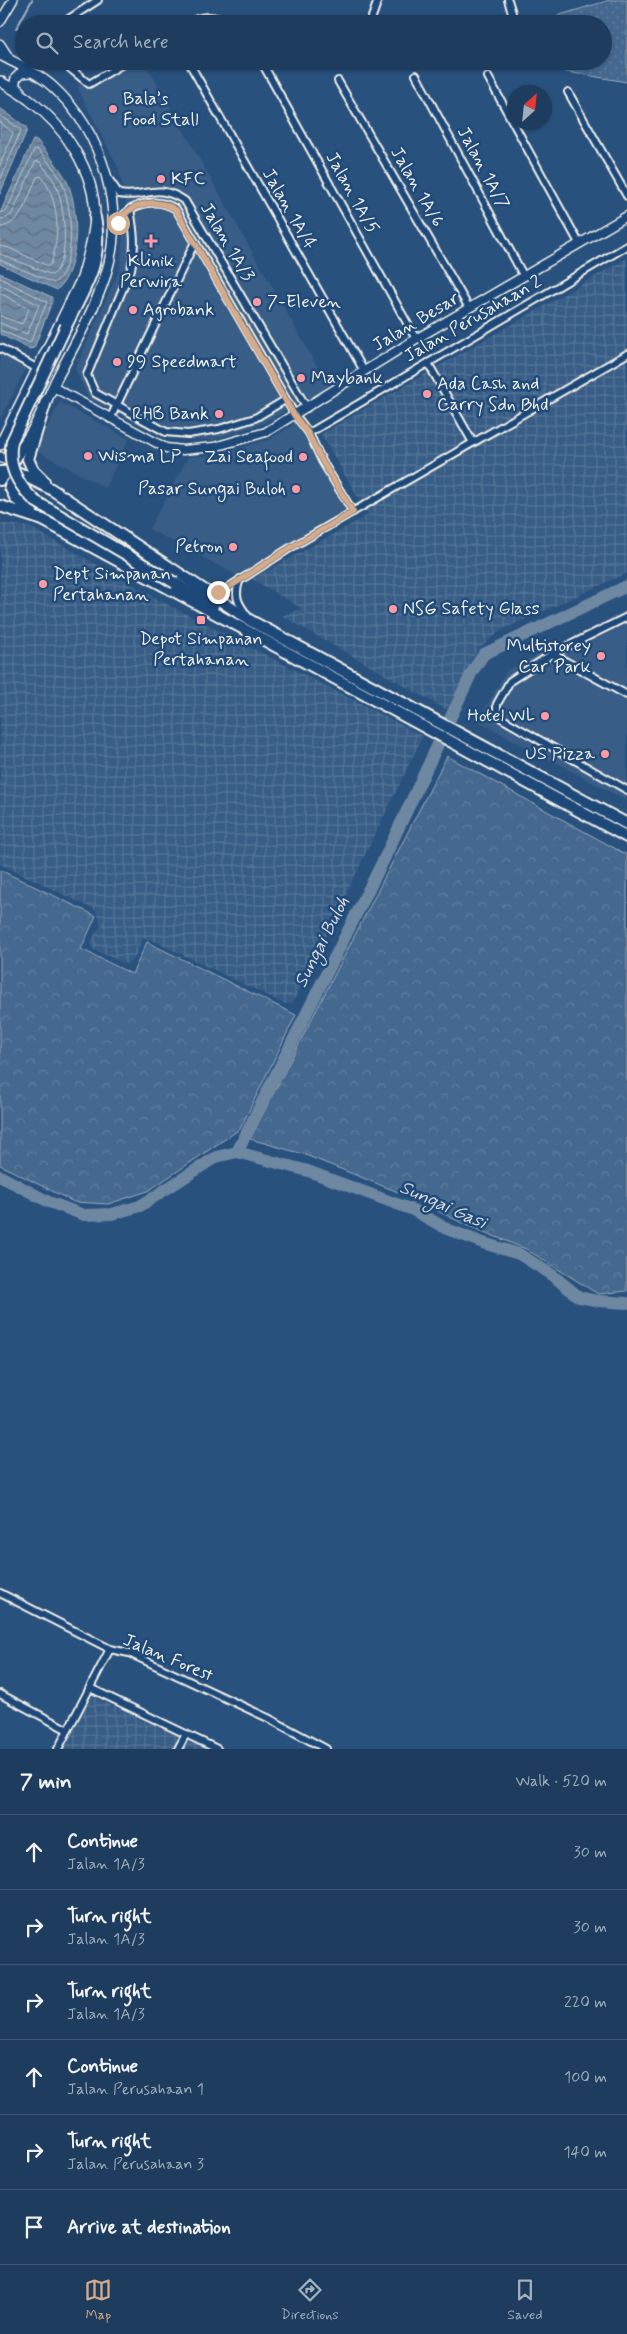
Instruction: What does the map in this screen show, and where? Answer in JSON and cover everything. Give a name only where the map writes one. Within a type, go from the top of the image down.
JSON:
[{"type":"highway","points":[[95,217],[98,253],[92,271],[12,441],[10,451],[15,476],[21,488],[35,502],[214,606],[236,626]]},
{"type":"highway","points":[[46,400],[28,459],[33,470],[51,490]]},
{"type":"highway","points":[[0,480],[22,447]]},
{"type":"highway","points":[[4,472],[26,475],[252,621],[435,725],[627,824]]},
{"type":"highway","points":[[26,475],[12,482],[11,493],[24,507],[43,520],[236,626],[435,725]]},
{"type":"highway","points":[[0,506],[43,520]]},
{"type":"highway","points":[[461,739],[627,837]]},
{"type":"main road","points":[[0,55],[15,63]]},
{"type":"main road","points":[[0,458],[10,459],[22,447],[83,328],[105,278],[113,236],[106,171],[86,128],[51,86],[28,70]]},
{"type":"main road","points":[[14,86],[18,75],[26,72],[34,73]]},
{"type":"main road","points":[[0,73],[46,115],[71,143],[86,172],[95,217],[89,254],[82,278],[0,445]]},
{"type":"main road","points":[[0,80],[29,100]]},
{"type":"street","points":[[0,22],[13,0]]},
{"type":"street","points":[[75,15],[98,0]]},
{"type":"street","points":[[373,15],[378,0]]},
{"type":"street","points":[[508,0],[512,13]]},
{"type":"street","points":[[0,44],[12,61]]},
{"type":"street","points":[[72,70],[89,84],[113,70]]},
{"type":"street","name":"Jalan 1A/4","points":[[193,70],[364,371]]},
{"type":"street","name":"Jalan 1A/5","points":[[266,70],[416,339]]},
{"type":"street","name":"Jalan 1A/7","points":[[416,75],[523,275]]},
{"type":"street","points":[[488,77],[579,243]]},
{"type":"street","name":"Jalan 1A/6","points":[[338,81],[470,308]]},
{"type":"street","points":[[568,92],[627,196]]},
{"type":"street","name":"Jalan 1A/3","points":[[106,171],[113,187],[120,194],[126,196],[144,191],[164,191],[174,194],[185,201],[307,408]]},
{"type":"street","points":[[144,191],[147,203]]},
{"type":"street","name":"Jalan 1A/3","points":[[130,209],[147,203],[168,204],[176,210],[294,415],[308,433],[322,461],[353,512]]},
{"type":"street","points":[[113,236],[122,216],[130,209]]},
{"type":"street","points":[[130,209],[136,241],[131,270],[87,375],[95,393],[166,432],[188,434],[219,429],[255,418],[286,400]]},
{"type":"street","name":"Jalan Besar","points":[[53,386],[110,419],[166,448],[183,450],[214,447],[266,432],[416,339],[627,216]]},
{"type":"street","points":[[110,419],[195,242]]},
{"type":"street","name":"Jalan Perusahaan 2","points":[[308,433],[627,246]]},
{"type":"street","points":[[0,348],[38,369]]},
{"type":"street","points":[[208,593],[226,589],[241,578],[472,441],[627,354]]},
{"type":"street","points":[[428,363],[472,441]]},
{"type":"street","points":[[241,578],[236,595],[238,604],[252,621]]},
{"type":"street","points":[[627,617],[552,654],[510,681],[497,704],[497,712],[501,718],[627,790]]},
{"type":"street","points":[[552,654],[627,695]]},
{"type":"street","name":"Jalan Forest","points":[[0,1593],[110,1649],[129,1653],[268,1718],[326,1749]]},
{"type":"street","points":[[58,1749],[110,1649]]},
{"type":"street","points":[[90,1688],[217,1749]]},
{"type":"street","points":[[0,1694],[68,1730]]},
{"type":"street","points":[[178,1749],[186,1734]]},
{"type":"shaded area","points":[[104,70],[149,70],[329,387],[264,423],[213,440],[165,438],[88,398],[75,369],[120,268],[126,200],[118,167],[77,87]]},
{"type":"shaded area","points":[[627,258],[627,573],[502,630],[478,649],[447,710],[282,616],[301,608],[252,579],[368,515],[321,434]]},
{"type":"shaded area","points":[[0,351],[27,367],[0,419]]},
{"type":"shaded area","points":[[60,402],[129,439],[105,488],[35,450]]},
{"type":"shaded area","points":[[297,423],[307,435],[349,511],[236,575],[149,529],[188,457],[217,455],[270,439]]},
{"type":"shaded area","name":"Depot Simpanan Pertahanan","points":[[0,523],[30,527],[161,601],[423,736],[293,1003],[285,1004],[152,940],[143,939],[133,961],[126,964],[92,949],[92,939],[101,925],[96,910],[0,864]]},
{"type":"shaded area","points":[[627,610],[627,801],[478,721],[507,670]]},
{"type":"shaded area","points":[[91,1696],[207,1749],[64,1749]]},
{"type":"green space","points":[[610,0],[627,0],[627,82],[556,70],[612,70],[612,15],[560,15]]},
{"type":"green space","points":[[447,756],[627,855],[627,1291],[598,1294],[526,1249],[464,1224],[408,1196],[303,1154],[250,1139]]},
{"type":"green space","points":[[0,870],[96,916],[81,949],[132,974],[147,942],[296,1015],[240,1129],[148,1191],[108,1204],[74,1202],[0,1165]]},
{"type":"water","points":[[0,108],[26,127],[27,130],[0,194]]},
{"type":"water","points":[[33,140],[37,140],[65,177],[73,203],[76,235],[74,252],[65,280],[57,290],[0,264],[0,213]]},
{"type":"water","points":[[0,273],[52,297],[52,302],[34,348],[29,349],[0,334]]},
{"type":"waterway","points":[[24,15],[32,0]]},
{"type":"waterway","name":"Sungai Buloh","points":[[0,1176],[49,1202],[84,1215],[112,1214],[140,1206],[216,1157],[237,1152],[385,857],[472,672],[484,654],[627,586]]},
{"type":"waterway","name":"Sungai Gasi","points":[[237,1152],[308,1171],[413,1210],[447,1229],[519,1254],[551,1274],[579,1297],[598,1301],[627,1303]]},
{"type":"place","name":"Bala’s Food Stall","points":[[113,109]]},
{"type":"place","name":"KFC","points":[[161,179]]},
{"type":"place","name":"Klinik Perwira","points":[[151,241]]},
{"type":"place","name":"7-Eleven","points":[[257,302]]},
{"type":"place","name":"Agrobank","points":[[133,310]]},
{"type":"place","name":"99 Speedmart","points":[[117,362]]},
{"type":"place","name":"Maybank","points":[[301,378]]},
{"type":"place","name":"Ada Cash and Carry Sdn Bhd","points":[[427,394]]},
{"type":"place","name":"RHB Bank","points":[[219,414]]},
{"type":"place","name":"Wisma LP","points":[[88,456]]},
{"type":"place","name":"Zai Seafood","points":[[303,457]]},
{"type":"place","name":"Pasar Sungai Buloh","points":[[296,489]]},
{"type":"place","name":"Petron","points":[[233,547]]},
{"type":"place","name":"Dept Simpanan Pertahanan","points":[[43,584]]},
{"type":"place","name":"NSG Safety Glass","points":[[393,609]]},
{"type":"place","name":"Depot Simpanan Pertahanan","points":[[201,620]]},
{"type":"place","name":"Multistorey Car Park","points":[[601,656]]},
{"type":"place","name":"Hotel WL","points":[[545,716]]},
{"type":"place","name":"US Pizza","points":[[605,754]]},
{"type":"route","points":[[118,223],[122,216],[130,209],[147,203],[168,204],[176,210],[294,415],[313,440],[322,461],[353,512],[218,592]]}]
